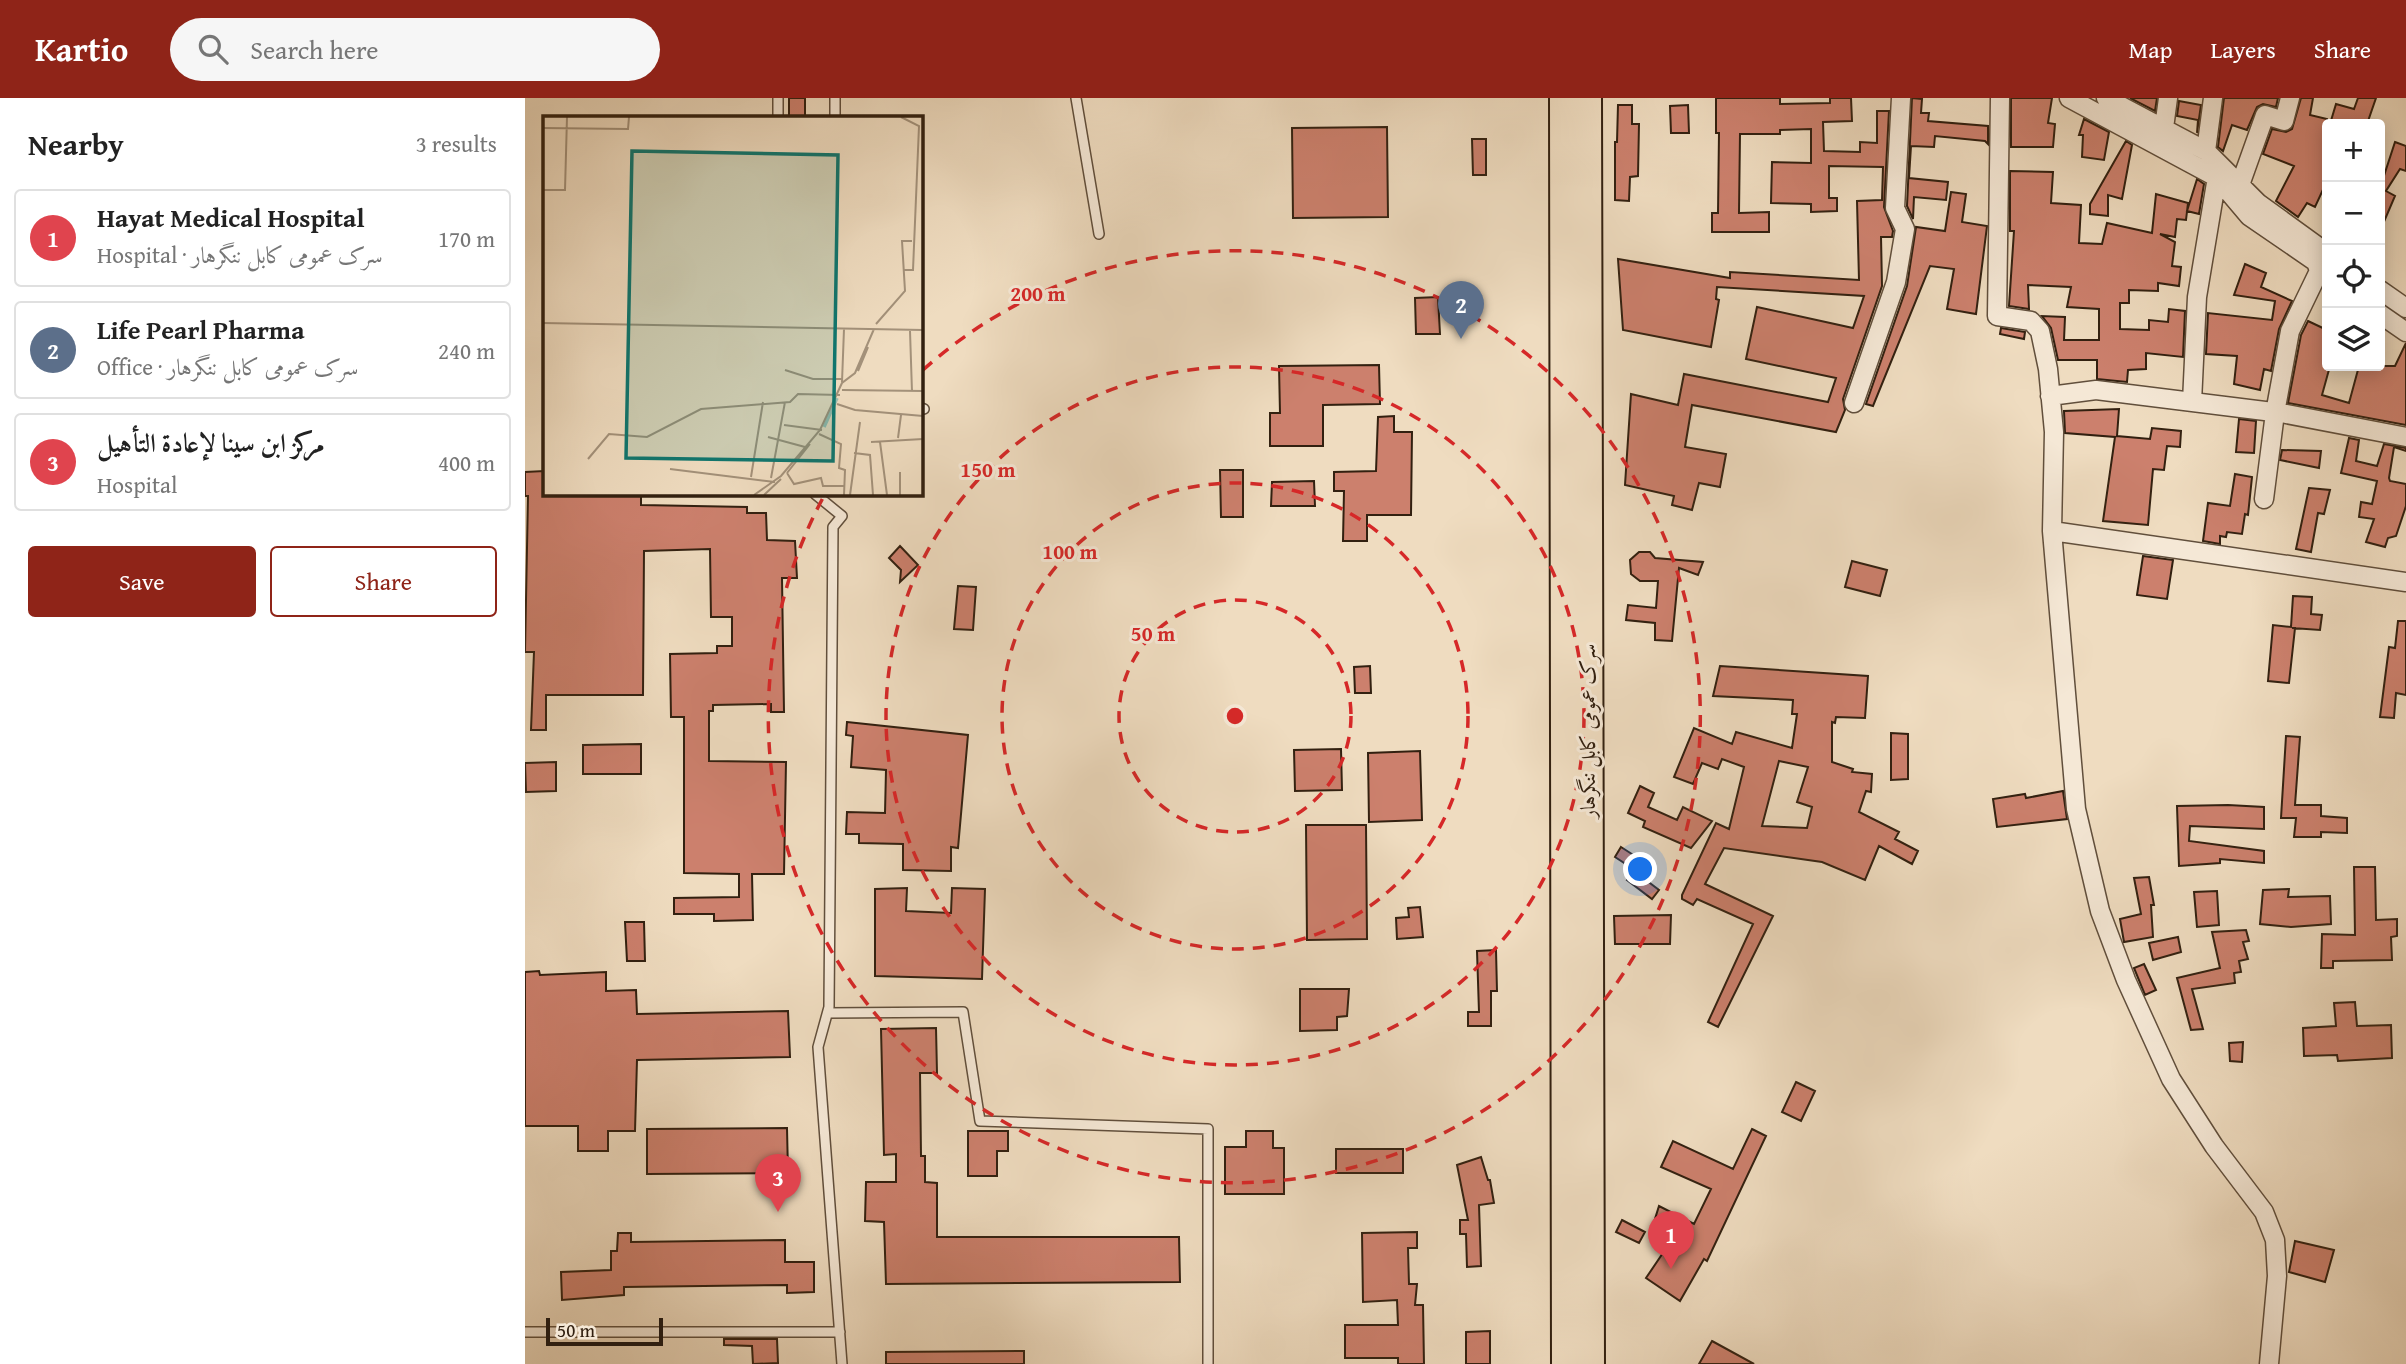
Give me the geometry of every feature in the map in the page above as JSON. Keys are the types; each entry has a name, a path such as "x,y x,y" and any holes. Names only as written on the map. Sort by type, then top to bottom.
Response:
{"highway":[{"name":"سرک عمومی کابل ننگرهار","path":"1564,98 1576,372"},
{"name":"سرک عمومی کابل ننگرهار","path":"1566,1364 1577,1151 1576,372 1587,98"},
{"name":"سرک عمومی کابل ننگرهار","path":"1577,1151 1590,1364"}],"street":[{"path":"1854,403 1896,282 1905,229 1895,208 1901,98"},
{"path":"2000,98 1997,146 1997,316 2031,321 2040,331 2054,432 2052,531 2076,809 2099,911 2126,980 2171,1079 2214,1146 2264,1212 2275,1240 2277,1276 2269,1364"},
{"path":"2069,98 2160,132"},
{"path":"2106,98 2195,151 2240,185 2258,203 2322,249"},
{"path":"2160,132 2168,98"},
{"path":"2195,151 2213,98"},
{"path":"2240,185 2265,116 2284,121 2290,98"},
{"path":"2192,402 2197,297 2218,171"},
{"path":"2218,171 2249,216 2316,262 2322,272"},
{"path":"2264,499 2275,413 2290,331 2322,276"},
{"path":"2385,293 2406,308"},
{"path":"2385,317 2406,332"},
{"path":"2050,396 2096,390 2275,413 2406,437"},
{"path":"2052,531 2406,582"}],"lane":[{"path":"778,98 778,116"},
{"path":"835,98 835,116"},
{"path":"1076,98 1099,233"},
{"path":"816,495 842,516 833,527 828,1013 818,1047 842,1364"},
{"path":"828,1013 964,1012 980,1121 1208,1129 1208,1364"},
{"path":"525,1332 840,1332"}],"building":[{"path":"789,98 805,98 805,116 789,116"},
{"path":"1716,98 1780,98 1780,104 1830,103 1830,98 1851,98 1852,121 1823,122 1824,151 1860,152 1860,142 1877,143 1877,111 1889,111 1884,207 1893,231 1892,237 1881,237 1882,286 1843,399 1845,410 1836,432 1692,405 1685,447 1726,454 1720,487 1699,483 1692,510 1672,505 1674,496 1625,485 1631,394 1678,405 1684,374 1828,402 1836,378 1746,359 1757,307 1853,328 1864,296 1717,287 1716,299 1719,300 1711,347 1623,330 1618,259 1730,278 1730,272 1859,280 1857,201 1882,200 1883,167 1829,166 1829,198 1837,198 1837,211 1811,212 1811,204 1771,203 1772,162 1811,163 1811,129 1780,130 1780,134 1740,134 1739,213 1769,212 1769,232 1712,232 1712,213 1718,213 1719,133 1716,133"},
{"path":"1912,98 1922,99 1921,113 1929,113 1928,121 1988,126 1988,144 1985,141 1935,136 1934,147 1911,146 1909,178 1948,182 1946,200 1914,197 1913,219 1907,206"},
{"path":"2011,98 2052,98 2048,123 2055,124 2053,147 2011,147"},
{"path":"2130,98 2157,98 2155,111"},
{"path":"2224,98 2278,98 2276,107 2263,104 2257,107 2247,130 2232,125 2223,151 2218,147"},
{"path":"2301,98 2313,98 2310,115 2327,119 2322,119 2322,192 2315,207 2307,203 2298,217 2276,201 2294,166 2263,154 2272,129 2286,132 2292,129"},
{"path":"2358,98 2376,98 2369,119 2332,119 2336,104 2354,109"},
{"path":"2179,101 2201,105 2197,133 2198,120 2177,116"},
{"path":"1618,105 1632,105 1632,124 1639,124 1638,176 1630,177 1629,201 1615,200"},
{"path":"1688,105 1689,133 1671,133 1670,106"},
{"path":"2084,119 2109,132 2104,160 2082,157 2083,135 2079,135"},
{"path":"1387,127 1388,217 1293,218 1292,128"},
{"path":"1472,139 1486,139 1486,175 1473,175"},
{"path":"2126,141 2132,145 2122,199 2108,195 2108,216 2090,214 2090,204"},
{"path":"2395,142 2406,146 2406,171 2400,169 2386,191 2395,196 2385,219 2385,182 2385,173"},
{"path":"2010,171 2053,172 2051,203 2081,205 2079,243 2102,244 2107,223 2152,233 2156,194 2188,203 2186,220 2177,219 2175,237 2160,234 2175,242 2172,266 2181,267 2179,286 2158,283 2158,291 2129,290 2129,303 2120,303 2120,329 2149,330 2149,320 2168,322 2169,309 2185,311 2183,357 2146,353 2146,369 2128,370 2127,382 2097,379 2097,360 2058,360 2051,328 2042,316 2065,317 2064,340 2099,340 2099,309 2067,307 2071,287 2028,285 2029,309 2009,306 2014,231 2010,231"},
{"path":"2197,179 2204,184 2199,214 2187,211"},
{"path":"1951,192 1966,194 1962,222 1987,226 1976,314 1947,309 1954,269 1930,266 1873,406 1866,404 1907,286 1916,227 1945,231"},
{"path":"2245,264 2266,273 2261,287 2292,301 2279,329 2271,371 2264,369 2260,390 2234,384 2237,356 2206,354 2208,313 2272,320 2275,301 2234,295"},
{"path":"1438,297 1440,334 1416,334 1415,298"},
{"path":"2308,321 2322,328 2322,371 2329,371 2322,395 2349,403 2358,371 2385,371 2385,366 2395,366 2406,343 2406,425 2288,403 2301,335"},
{"path":"2001,328 2025,332 2024,339 2000,334"},
{"path":"1379,365 1380,404 1323,405 1323,446 1270,446 1270,413 1280,413 1279,366"},
{"path":"2119,409 2117,436 2150,439 2152,428 2181,431 2180,447 2167,446 2164,470 2153,469 2148,525 2103,521 2115,437 2065,433 2064,411"},
{"path":"1394,416 1394,432 1412,432 1411,515 1367,515 1367,541 1343,541 1344,491 1334,491 1334,472 1376,471 1378,417"},
{"path":"2239,419 2256,421 2254,453 2236,452"},
{"path":"2349,438 2359,440 2356,461 2377,466 2384,444 2406,448 2406,451 2394,447 2389,478 2390,481 2406,484 2406,506 2396,536 2388,538 2385,547 2366,542 2374,519 2359,517 2361,502 2372,504 2377,481 2341,473"},
{"path":"2282,450 2321,451 2319,468 2280,460"},
{"path":"1220,470 1243,470 1243,517 1221,517"},
{"path":"543,471 543,495 641,495 641,505 747,507 747,513 766,513 767,540 795,541 797,578 782,578 784,712 771,712 771,704 713,705 713,711 709,711 709,761 786,762 784,874 752,874 753,920 714,921 714,914 674,914 674,898 739,897 739,874 684,873 684,717 671,717 670,654 717,653 717,646 732,646 732,617 711,617 710,549 644,551 643,695 546,695 546,730 531,730 534,652 525,652 528,496 525,496 525,472"},
{"path":"2235,474 2252,477 2248,515 2245,514 2242,534 2227,532 2226,537 2220,536 2220,544 2203,541 2208,503 2230,506"},
{"path":"1314,481 1315,506 1271,506 1272,482"},
{"path":"2309,488 2330,490 2324,514 2318,513 2311,552 2296,549"},
{"path":"900,546 918,565 900,582 901,570 889,558"},
{"path":"1639,552 1650,552 1655,558 1703,562 1698,575 1679,568 1672,641 1655,640 1655,623 1626,620 1628,605 1656,608 1658,581 1640,581 1631,574 1630,560"},
{"path":"2143,556 2173,560 2167,599 2137,595"},
{"path":"1852,561 1887,570 1880,596 1845,587"},
{"path":"958,586 976,587 973,630 954,629"},
{"path":"2293,596 2312,597 2311,614 2322,615 2320,630 2295,628 2289,683 2268,681 2273,625 2291,627"},
{"path":"2398,621 2406,621 2406,695 2396,693 2394,718 2380,717 2389,647 2395,648"},
{"path":"1370,666 1371,693 1355,693 1354,667"},
{"path":"1720,666 1868,676 1865,718 1836,717 1835,723 1832,722 1832,762 1853,769 1852,772 1872,774 1871,792 1866,791 1859,812 1899,832 1895,839 1918,851 1912,864 1879,846 1865,880 1822,862 1724,848 1705,884 1773,916 1718,1027 1708,1022 1753,924 1697,899 1693,905 1682,899 1682,895 1716,823 1729,829 1744,767 1722,759 1718,769 1702,763 1693,784 1674,777 1694,728 1732,744 1736,732 1792,748 1797,714 1792,714 1793,700 1713,696","holes":["1779,761 1808,767 1797,802 1812,807 1807,828 1762,826"]},
{"path":"847,722 968,735 958,848 951,847 951,871 903,870 903,844 859,843 859,834 846,834 847,812 885,813 886,770 851,767 853,736 846,735"},
{"path":"1891,733 1908,734 1908,779 1891,780"},
{"path":"2286,736 2300,737 2295,805 2321,805 2321,816 2347,818 2347,833 2321,832 2321,837 2294,837 2296,818 2281,818"},
{"path":"641,744 641,774 583,774 583,745"},
{"path":"1341,749 1342,790 1295,791 1294,750"},
{"path":"1420,751 1422,820 1369,822 1368,753"},
{"path":"556,762 556,791 526,792 525,763"},
{"path":"1640,786 1654,793 1648,807 1677,820 1683,807 1712,821 1691,848 1643,827 1645,821 1628,813"},
{"path":"2063,791 2067,819 1997,827 1993,799 2025,794 2026,798"},
{"path":"2177,806 2264,807 2264,829 2190,826 2189,841 2264,851 2264,863 2220,859 2220,863 2179,866"},
{"path":"1306,825 1366,825 1367,939 1307,940"},
{"path":"1621,847 1638,858 1632,868 1615,857"},
{"path":"2354,867 2375,867 2376,920 2397,919 2397,936 2391,937 2392,960 2333,961 2333,968 2321,968 2322,934 2355,935"},
{"path":"1634,871 1659,890 1652,899 1627,880"},
{"path":"2149,877 2154,905 2151,905 2153,937 2124,942 2120,919 2141,914 2134,878"},
{"path":"907,888 906,911 951,913 952,888 985,889 982,979 875,976 875,889"},
{"path":"2289,889 2288,897 2330,896 2331,924 2291,927 2260,924 2263,890"},
{"path":"2217,891 2219,925 2197,927 2194,892"},
{"path":"1420,907 1423,937 1397,939 1396,918 1409,917 1408,908"},
{"path":"1671,915 1670,944 1615,944 1614,916"},
{"path":"625,922 644,922 645,961 627,961"},
{"path":"2246,930 2249,941 2243,942 2248,959 2239,961 2241,972 2234,973 2235,983 2192,989 2203,1029 2191,1030 2177,978 2220,968 2212,932"},
{"path":"2178,937 2181,952 2153,960 2149,943"},
{"path":"1496,950 1497,991 1491,991 1491,1026 1468,1026 1468,1012 1479,1012 1477,951"},
{"path":"2144,964 2156,990 2145,995 2134,968"},
{"path":"539,971 540,975 606,972 606,991 636,990 637,1014 788,1011 790,1057 637,1060 635,1131 608,1131 608,1151 578,1151 578,1126 525,1126 525,972"},
{"path":"1300,989 1349,989 1347,1016 1337,1017 1337,1030 1300,1031"},
{"path":"2355,1002 2357,1026 2391,1025 2392,1058 2338,1061 2337,1055 2304,1056 2303,1028 2336,1026 2334,1003"},
{"path":"936,1028 937,1073 920,1073 921,1156 925,1156 925,1182 937,1183 937,1237 1179,1237 1180,1282 886,1284 884,1222 865,1221 866,1182 896,1182 896,1154 884,1155 881,1029"},
{"path":"2243,1042 2242,1062 2230,1061 2229,1043"},
{"path":"1796,1082 1815,1091 1801,1121 1782,1112"},
{"path":"787,1128 788,1173 647,1174 647,1129"},
{"path":"1752,1129 1766,1136 1707,1261 1704,1259 1680,1301 1646,1278 1669,1244 1650,1235 1659,1206 1694,1224 1711,1189 1661,1167 1673,1141 1733,1169"},
{"path":"968,1131 1008,1131 1008,1151 997,1151 997,1176 968,1176"},
{"path":"1246,1131 1273,1131 1273,1148 1284,1148 1284,1194 1225,1194 1225,1147 1246,1147"},
{"path":"1336,1149 1403,1149 1403,1173 1336,1173"},
{"path":"1481,1157 1490,1180 1494,1203 1479,1205 1481,1266 1467,1267 1466,1234 1460,1234 1460,1220 1468,1220 1457,1165"},
{"path":"1622,1220 1645,1232 1639,1243 1616,1232"},
{"path":"1417,1232 1417,1248 1408,1248 1409,1284 1417,1284 1415,1305 1423,1305 1424,1364 1398,1364 1398,1358 1345,1358 1345,1325 1398,1325 1397,1300 1363,1302 1362,1233"},
{"path":"618,1233 631,1233 631,1242 785,1240 785,1262 814,1262 814,1292 787,1293 787,1285 624,1287 624,1295 562,1300 561,1272 611,1270 611,1251 617,1251"},
{"path":"2295,1241 2334,1250 2325,1282 2289,1272"},
{"path":"1490,1331 1490,1364 1466,1364 1466,1332"},
{"path":"724,1339 777,1339 778,1363 753,1364 752,1346 724,1345"},
{"path":"1712,1341 1754,1364 1699,1364"},
{"path":"1024,1351 1024,1364 886,1364 886,1352"}],"place":[{"name":"Life Pearl Pharma","path":"1461,339"},
{"name":"مركز ابن سينا لإعادة التأهيل","path":"778,1212"},
{"name":"Hayat Medical Hospital","path":"1671,1269"}]}
